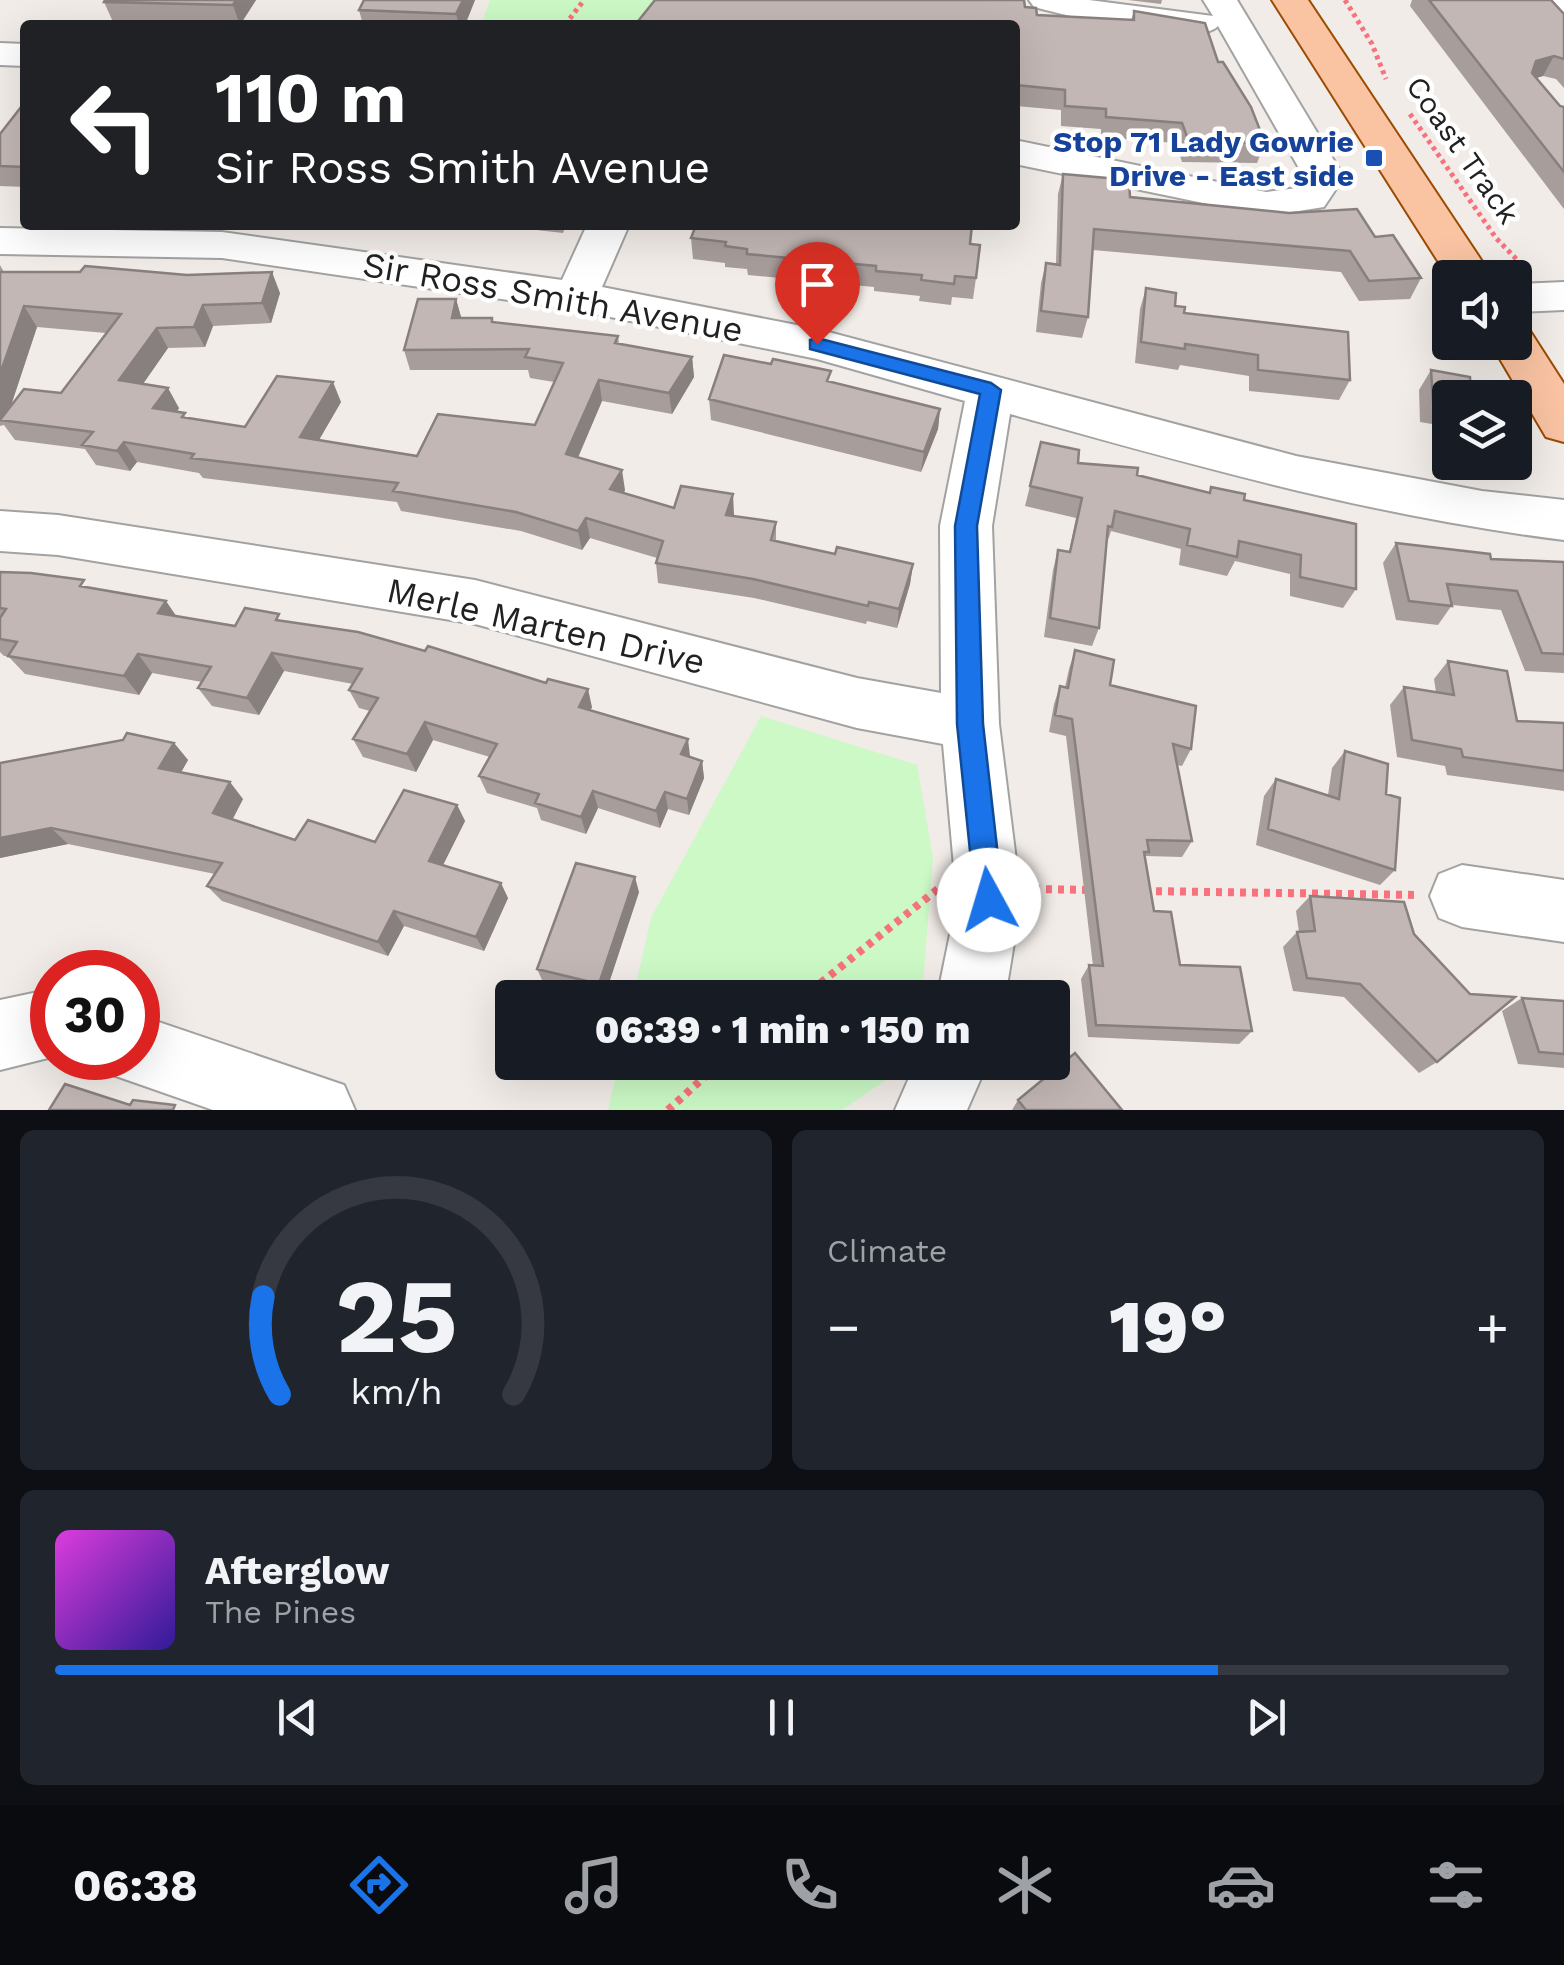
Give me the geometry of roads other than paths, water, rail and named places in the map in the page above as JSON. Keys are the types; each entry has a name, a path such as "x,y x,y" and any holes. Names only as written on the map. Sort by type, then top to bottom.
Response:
{"main road":[{"path":"1290,0 1459,260"},
{"path":"1523,360 1564,424"}],"street":[{"path":"1020,153 1266,204 1310,198 1324,177 1228,13 1110,15 1046,0"},
{"path":"1537,0 1564,9"},
{"path":"576,296 606,230"},
{"name":"Sir Ross Smith Avenue","path":"0,240 222,245 576,296 817,344 1296,475 1482,510 1564,520"},
{"path":"975,980 988,894 970,724 966,526 991,390"},
{"name":"Merle Marten Drive","path":"0,531 58,535 475,602 857,702 970,724"},
{"path":"1462,896 1564,911"},
{"path":"0,1035 30,1028"},
{"path":"160,1057 320,1110"},
{"path":"931,1110 945,1080"}],"place":[{"name":"Stop 71 Lady Gowrie Drive - East side","path":"1374,158"}]}
